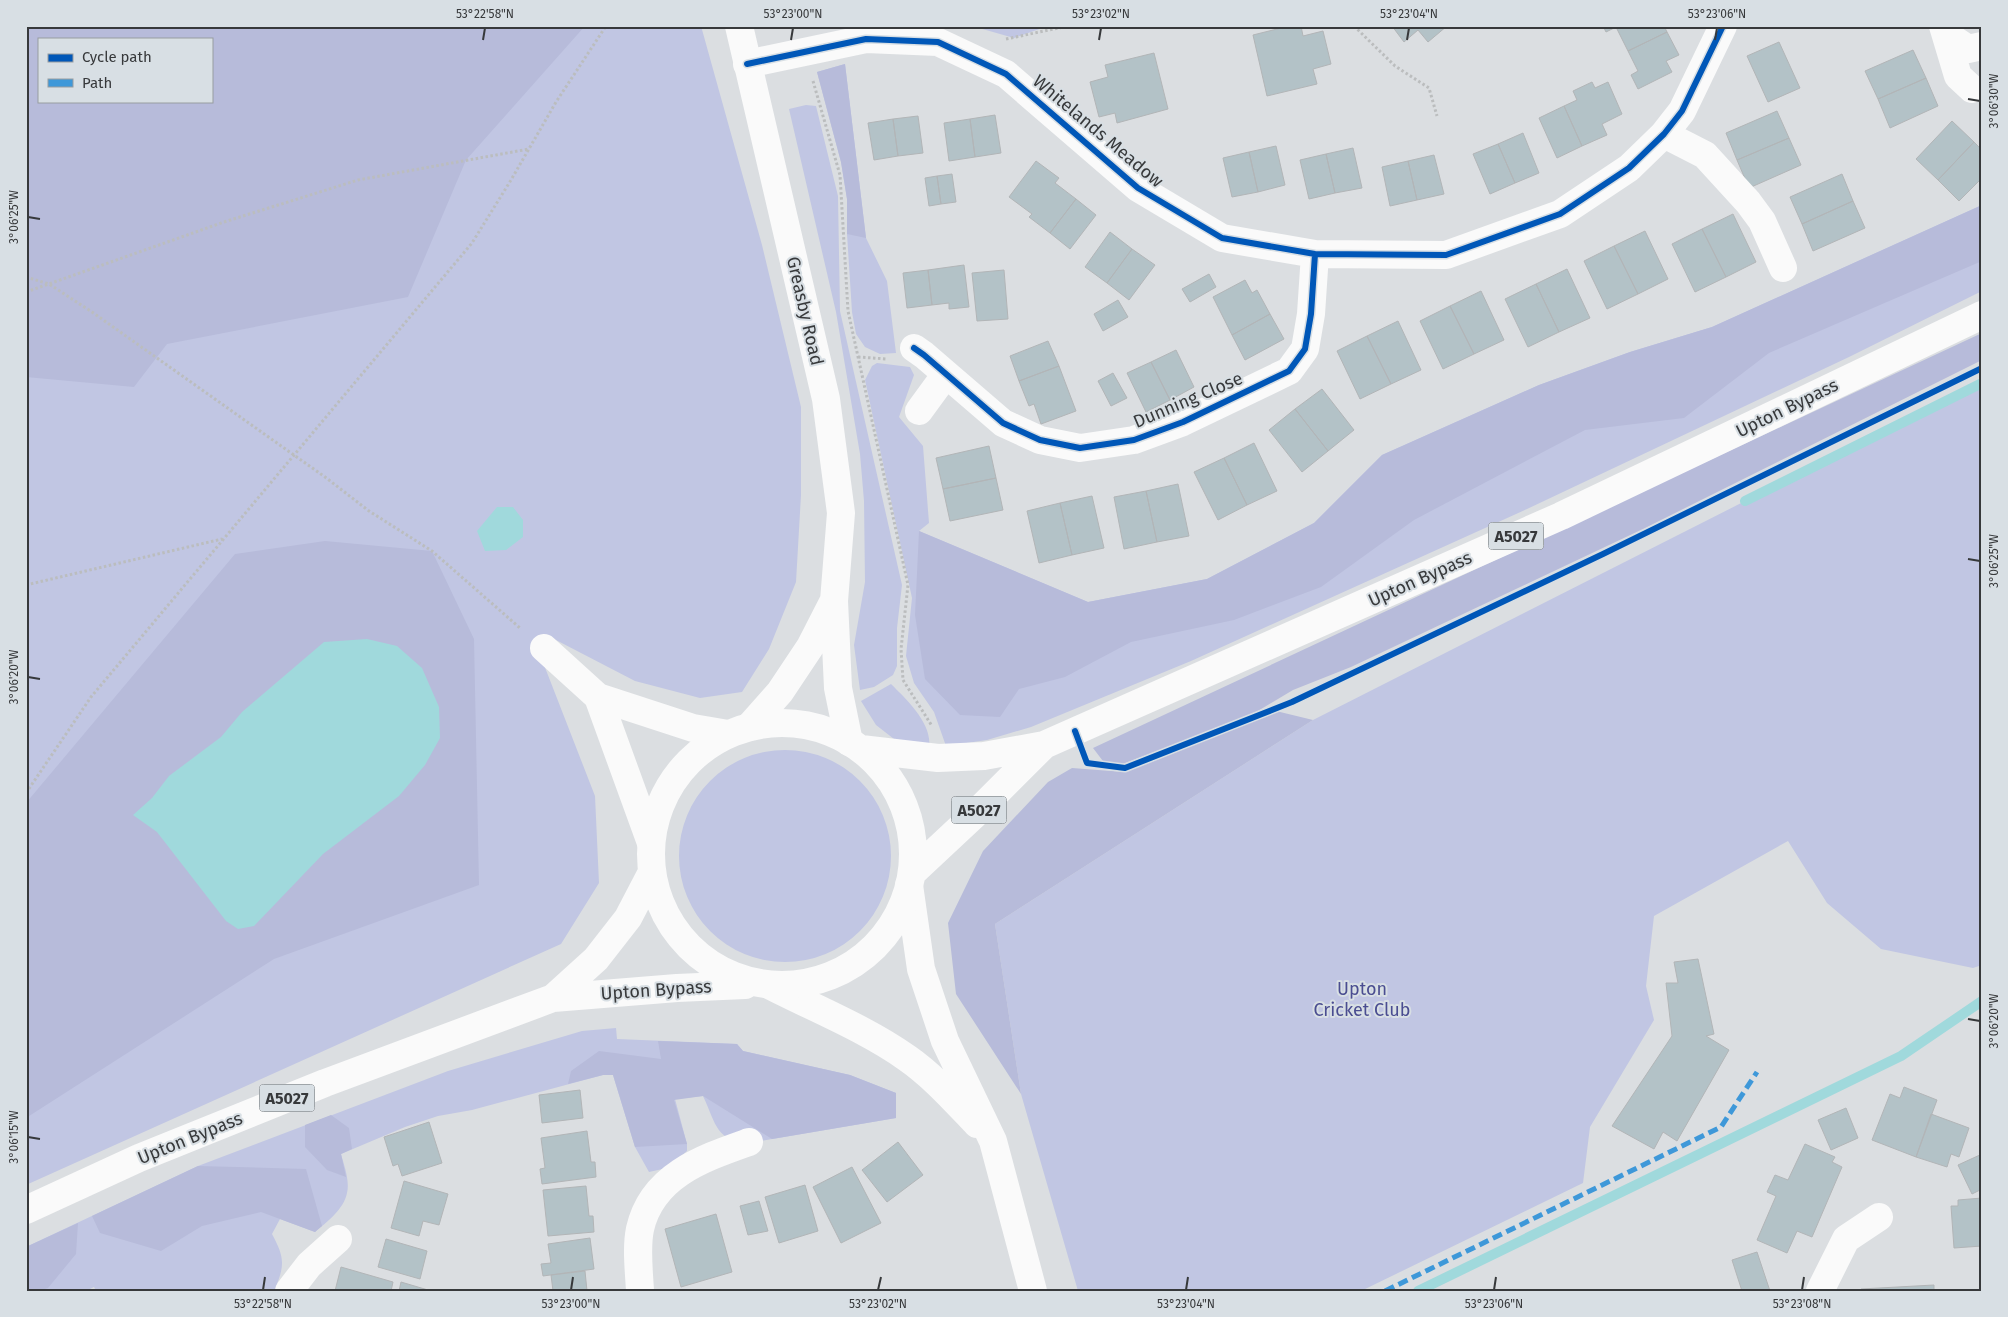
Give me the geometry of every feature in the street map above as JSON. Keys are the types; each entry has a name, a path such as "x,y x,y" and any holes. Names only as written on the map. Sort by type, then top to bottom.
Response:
{"main road":[{"name":"Greasby Road","path":"739,26 826,399 841,513 834,600 838,688 855,745"},
{"name":"Whitelands Meadow","path":"747,64 866,39 938,42 1006,74 1138,188 1222,238 1315,254 1446,255 1560,214 1629,168 1664,134 1682,111 1723,26"},
{"path":"1945,30 1968,49 1982,46"},
{"path":"1945,30 1958,76 1972,89"},
{"path":"1664,134 1705,155 1748,202 1762,221 1783,268"},
{"name":"Dunning Close","path":"914,348 1003,423 1040,440 1080,448 1134,440 1183,422 1289,371 1305,349 1311,314 1315,254"},
{"name":"Upton Bypass","path":"855,745 938,758 984,756 1044,746 1561,516 1982,315"},
{"path":"919,411 946,374"},
{"name":"Greasby Road","path":"738,731 780,692 810,647 834,600"},
{"path":"544,648 598,697 693,728 738,731 775,723 801,724 826,731 855,745 885,774 903,804 912,838 910,879 921,969 945,1040 993,1141 1033,1291"},
{"path":"598,697 651,844"},
{"path":"738,731 698,753 674,779 658,810 651,844 652,872 664,912 687,946 720,971 765,985 862,1030 908,1058 945,1092 993,1141"},
{"name":"Upton Bypass","path":"26,1210 138,1158 227,1122 325,1083 553,998 677,988 808,983 843,971 873,949 896,920 910,879 1044,746"},
{"name":"Upton Bypass","path":"553,998 596,959 628,918 652,872"},
{"path":"640,1291 640,1230 648,1205 675,1175 711,1156 749,1142"},
{"path":"1820,1291 1846,1239 1879,1217"},
{"path":"288,1291 309,1265 338,1239"}],"path":[{"path":"26,793 91,697 472,243 556,102 606,26"},
{"path":"1001,40 1068,26"},
{"path":"1354,26 1395,66 1430,88 1437,116"},
{"path":"804,52 840,175 848,311 908,585 901,649 903,680 937,734 938,758"},
{"path":"26,292 224,222 358,180 529,148"},
{"path":"26,277 49,284 100,318 293,454 369,511 432,552 544,648"},
{"path":"26,585 222,539"}],"green space":[{"path":"26,26 701,26 762,245 801,407 801,495 796,582 769,649 742,692 700,698 635,681 554,639 539,652 595,796 599,883 561,944 26,1185"},
{"path":"972,26 1048,26 1014,38"},
{"path":"845,64 866,238 887,281 896,353 880,354 865,347 856,334 852,312 847,234 847,199 841,162 817,72"},
{"path":"806,105 816,106 838,196 840,311 902,585 897,628 897,666 893,675 874,687 860,690 854,645 865,582 864,501 860,454 836,312 789,109"},
{"path":"1982,205 1982,291 1849,357 1527,509 1191,661 1031,727 987,740 946,746 934,712 914,683 906,656 912,598 865,380 872,366 877,363 910,367 914,375 899,417 923,446 929,523 919,531 1088,602 1207,579 1314,523 1382,455 1539,385 1630,352 1712,327"},
{"name":"Upton Cricket Club","path":"1982,381 1982,965 1973,968 1881,949 1827,903 1788,841 1654,916 1646,986 1654,1020 1590,1127 1583,1183 1361,1291 1078,1291 1021,1094 995,924 1313,720"},
{"path":"891,684 923,721 929,739 929,748 894,739 876,725 861,701"},
{"path":"785,750 806,752 826,758 844,768 860,781 873,797 883,815 889,835 891,856 889,877 883,897 873,915 860,931 844,944 826,954 806,960 785,962 764,960 744,954 726,944 710,931 697,915 687,897 681,877 679,856 681,835 687,815 697,797 710,781 726,768 744,758 764,752"},
{"path":"616,1028 617,1039 737,1044 743,1051 850,1075 896,1093 896,1118 754,1142 741,1142 725,1136 720,1131 703,1096 675,1099 687,1144 687,1151 667,1168 649,1172 635,1147 613,1075 603,1075 472,1110 438,1116 405,1127 341,1154 348,1188 339,1210 315,1232 280,1219 272,1234 282,1262 282,1268 274,1291 96,1291 94,1287 86,1291 26,1291 26,1247 198,1166 448,1071 582,1031"}],"shaded area":[{"path":"26,26 585,26 466,160 408,297 167,344 134,387 26,377"},
{"path":"845,64 866,238 847,234 847,199 841,162 817,72"},
{"path":"1982,205 1982,261 1769,353 1684,418 1585,430 1414,520 1321,587 1234,620 1131,642 1065,677 1019,689 1000,717 960,715 925,679 915,615 919,531 1088,602 1207,579 1314,523 1382,455 1539,385 1630,352 1712,327"},
{"path":"1982,333 1982,360 1645,528 1351,667 1293,690 1246,718 1109,769 1093,748"},
{"path":"497,507 513,507 523,520 523,537 506,550 485,551 477,531"},
{"path":"325,541 432,551 474,639 479,885 274,959 26,1118 26,803 235,554"},
{"path":"367,639 397,646 422,668 439,707 440,738 425,765 399,796 323,854 254,926 238,929 226,921 157,832 133,815 152,798 169,776 221,737 242,712 324,642"},
{"path":"1276,711 1313,720 995,924 1021,1094 956,994 948,923 983,851 1048,782 1072,768 1124,772"},
{"path":"658,1041 737,1044 743,1051 850,1075 896,1093 896,1118 772,1139 703,1096 674,1100 687,1144 635,1147 613,1075 603,1075 568,1084 571,1071 599,1051 661,1059"},
{"path":"331,1115 349,1128 352,1149 341,1154 346,1177 327,1170 305,1147 305,1125"},
{"path":"198,1166 306,1169 322,1226 315,1232 261,1212 202,1226 161,1251 100,1233 92,1216"},
{"path":"78,1223 76,1254 48,1288 39,1291 26,1291 26,1247"}],"building":[{"path":"1289,26 1301,26 1303,36 1323,31 1331,64 1313,69 1317,84 1267,96 1253,35"},
{"path":"1392,26 1447,26 1428,42 1418,30 1404,42"},
{"path":"1603,26 1664,26 1667,32 1628,51 1616,27 1606,32"},
{"path":"1667,32 1679,55 1666,61 1672,72 1638,89 1631,75 1638,71 1628,51"},
{"path":"1779,42 1800,88 1768,102 1747,56"},
{"path":"1913,50 1926,78 1878,99 1865,71"},
{"path":"1154,53 1168,109 1117,123 1115,113 1099,117 1090,82 1108,77 1105,65"},
{"path":"1926,78 1938,106 1890,128 1878,99"},
{"path":"1592,82 1595,88 1608,82 1622,114 1602,124 1607,135 1582,146 1564,106 1577,100 1573,91"},
{"path":"1564,106 1582,146 1557,158 1539,118"},
{"path":"1777,111 1789,138 1737,160 1726,133"},
{"path":"995,115 1001,153 975,157 970,119"},
{"path":"918,116 923,153 898,156 893,119"},
{"path":"893,119 898,156 874,160 868,123"},
{"path":"970,119 975,157 949,161 944,123"},
{"path":"1952,121 1974,142 1938,180 1916,159"},
{"path":"1523,133 1539,173 1515,183 1498,144"},
{"path":"1789,138 1801,165 1749,188 1737,160"},
{"path":"1974,142 1982,150 1982,178 1959,201 1938,180"},
{"path":"1498,144 1515,183 1490,194 1473,154"},
{"path":"1276,146 1285,185 1258,192 1249,152"},
{"path":"1353,148 1362,188 1335,193 1326,154"},
{"path":"1249,152 1258,192 1232,197 1223,158"},
{"path":"1326,154 1335,193 1309,199 1300,160"},
{"path":"1434,155 1444,194 1417,200 1408,161"},
{"path":"1036,161 1059,178 1055,183 1076,199 1050,233 1029,217 1032,214 1009,197"},
{"path":"1408,161 1417,200 1390,206 1382,167"},
{"path":"952,174 956,202 941,204 937,176"},
{"path":"1842,174 1853,201 1802,224 1790,197"},
{"path":"937,176 941,204 929,206 925,178"},
{"path":"1076,199 1096,215 1070,249 1050,233"},
{"path":"1853,201 1865,228 1813,251 1802,224"},
{"path":"1733,214 1756,262 1726,277 1702,229"},
{"path":"1702,229 1726,277 1695,292 1672,244"},
{"path":"1645,231 1668,279 1638,294 1614,246"},
{"path":"1110,232 1132,249 1107,283 1085,267"},
{"path":"1614,246 1638,294 1607,309 1584,261"},
{"path":"1132,249 1155,265 1129,300 1107,283"},
{"path":"964,265 969,307 949,309 949,303 932,305 928,270"},
{"path":"1567,269 1590,318 1559,332 1536,284"},
{"path":"928,270 932,305 907,308 903,273"},
{"path":"1004,270 1008,319 977,321 972,273"},
{"path":"1209,274 1216,287 1190,302 1182,289"},
{"path":"1245,280 1252,293 1257,290 1270,314 1232,335 1213,297"},
{"path":"1536,284 1559,332 1528,347 1505,299"},
{"path":"1481,291 1504,340 1474,354 1450,306"},
{"path":"1118,300 1128,317 1103,331 1094,314"},
{"path":"1450,306 1474,354 1443,369 1420,321"},
{"path":"1270,314 1284,339 1245,360 1232,335"},
{"path":"1398,321 1421,370 1391,384 1367,336"},
{"path":"1367,336 1391,384 1360,399 1337,351"},
{"path":"1048,341 1059,366 1019,381 1010,356"},
{"path":"1176,350 1194,387 1170,400 1151,362"},
{"path":"1151,362 1170,400 1146,412 1127,373"},
{"path":"1059,366 1076,411 1041,424 1034,404 1029,406 1019,381"},
{"path":"1113,373 1127,398 1111,406 1098,381"},
{"path":"1322,389 1354,430 1328,451 1295,409"},
{"path":"1295,409 1328,451 1302,472 1269,430"},
{"path":"1254,443 1277,491 1247,505 1224,458"},
{"path":"989,446 996,478 943,489 936,458"},
{"path":"1224,458 1247,505 1218,520 1194,472"},
{"path":"996,478 1003,510 950,521 943,489"},
{"path":"1178,484 1189,536 1157,542 1146,491"},
{"path":"1146,491 1157,542 1124,549 1114,497"},
{"path":"1092,496 1104,548 1072,555 1060,503"},
{"path":"1060,503 1072,555 1039,563 1027,511"},
{"path":"1698,959 1714,1034 1706,1036 1729,1050 1677,1141 1663,1132 1654,1149 1612,1126 1672,1036 1666,983 1678,983 1674,962"},
{"path":"1904,1087 1937,1100 1916,1157 1872,1140 1890,1094 1900,1098"},
{"path":"580,1090 583,1118 542,1123 539,1095"},
{"path":"1846,1108 1858,1138 1831,1150 1818,1120"},
{"path":"1931,1114 1969,1128 1959,1157 1951,1154 1947,1167 1916,1157"},
{"path":"429,1122 442,1163 402,1176 398,1164 393,1166 384,1137"},
{"path":"587,1131 591,1162 595,1162 596,1177 542,1184 540,1169 545,1168 541,1138"},
{"path":"898,1142 923,1175 887,1202 862,1170"},
{"path":"1805,1144 1835,1157 1832,1162 1842,1167 1812,1237 1797,1231 1787,1253 1757,1240 1776,1196 1767,1192 1775,1175 1788,1180"},
{"path":"1982,1154 1982,1189 1972,1194 1958,1165"},
{"path":"852,1167 881,1223 841,1243 813,1187"},
{"path":"404,1181 448,1194 439,1225 423,1221 419,1236 391,1228"},
{"path":"805,1185 818,1231 779,1243 765,1197"},
{"path":"586,1186 589,1216 593,1216 594,1232 548,1236 543,1190"},
{"path":"1982,1198 1982,1246 1954,1248 1951,1206 1958,1206 1958,1200"},
{"path":"759,1201 768,1231 748,1235 740,1206"},
{"path":"716,1214 732,1272 681,1287 665,1229"},
{"path":"590,1238 594,1269 543,1276 541,1264 551,1263 548,1244"},
{"path":"386,1239 427,1251 420,1279 378,1267"},
{"path":"1757,1252 1770,1291 1742,1291 1732,1260"},
{"path":"341,1267 393,1282 391,1291 335,1291"},
{"path":"585,1271 587,1291 553,1291 551,1275"},
{"path":"401,1282 428,1290 428,1291 399,1291"},
{"path":"1934,1285 1934,1291 1861,1291 1861,1289"}],"waterway":[{"path":"1745,501 1982,383"},
{"path":"1418,1291 1901,1056 1982,1001"}],"marked path":[{"path":"1385,1291 1721,1127 1757,1072"}],"cycle path":[{"path":"747,64 866,39 938,42 1006,74 1138,188 1222,238 1315,254 1446,255 1560,214 1629,168 1664,134 1682,111 1723,26"},
{"path":"914,348 1003,423 1040,440 1080,448 1134,440 1183,422 1289,371 1305,349 1311,314 1315,254"},
{"path":"1075,731 1087,763 1125,768 1292,702 1603,554 1982,368"}]}
